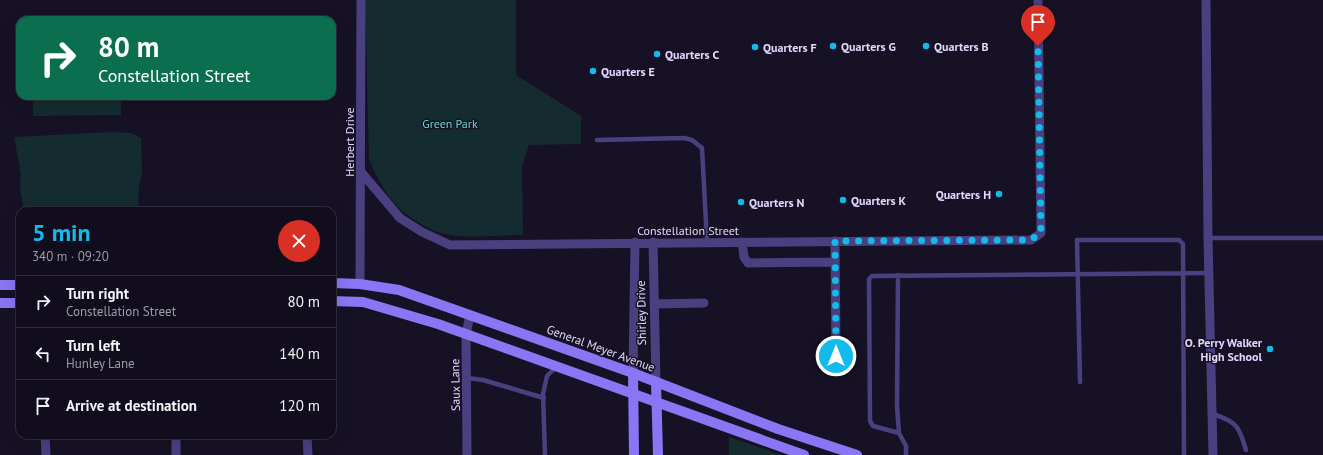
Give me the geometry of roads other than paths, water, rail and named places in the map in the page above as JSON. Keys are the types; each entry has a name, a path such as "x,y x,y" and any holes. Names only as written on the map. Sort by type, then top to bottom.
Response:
{"main road":[{"name":"General Meyer Avenue","path":"336,283 360,284 399,290 633,373 778,428 857,455"},
{"path":"0,285 16,285"},
{"path":"336,301 370,304 466,334 804,455"},
{"path":"0,303 16,303"},
{"name":"Shirley Drive","path":"633,373 634,455"},
{"name":"Shirley Drive","path":"656,382 658,455"}],"street":[{"name":"Herbert Drive","path":"360,284 361,0"},
{"name":"Constellation Street","path":"361,172 400,218 422,232 450,245 636,242 1031,240 1041,232 1038,0"},
{"path":"1206,0 1208,238 1213,455"},
{"path":"835,241 836,356"},
{"name":"Shirley Drive","path":"633,373 636,242"},
{"name":"Shirley Drive","path":"653,242 656,382"},
{"path":"742,242 744,257 748,263 835,262"},
{"path":"654,304 704,302"},
{"name":"Saux Lane","path":"467,455 466,334 470,315"},
{"path":"45,439 46,455"},
{"path":"176,439 176,455"},
{"path":"308,439 308,455"}],"lane":[{"path":"597,140 684,138 692,140 702,148 707,242"},
{"path":"1208,238 1323,238"},
{"path":"1080,382 1077,240 1179,240 1183,244 1184,455"},
{"path":"899,433 873,426 870,421 869,279 872,276 1209,273"},
{"path":"898,275 897,406 899,433 906,446 906,455"},
{"path":"545,455 545,383 548,376 557,366"},
{"path":"467,378 483,380 544,398"},
{"path":"1213,414 1231,423 1241,431 1246,450"}],"place":[{"name":"Quarters G","path":"833,46"},
{"name":"Quarters B","path":"926,46"},
{"name":"Quarters F","path":"755,47"},
{"name":"Quarters C","path":"657,54"},
{"name":"Quarters E","path":"593,71"},
{"name":"Quarters H","path":"999,194"},
{"name":"Quarters K","path":"843,200"},
{"name":"Quarters N","path":"741,202"},
{"name":"O. Perry Walker High School","path":"1270,349"}],"park label":[{"name":"Green Park","path":"450,123"}]}
